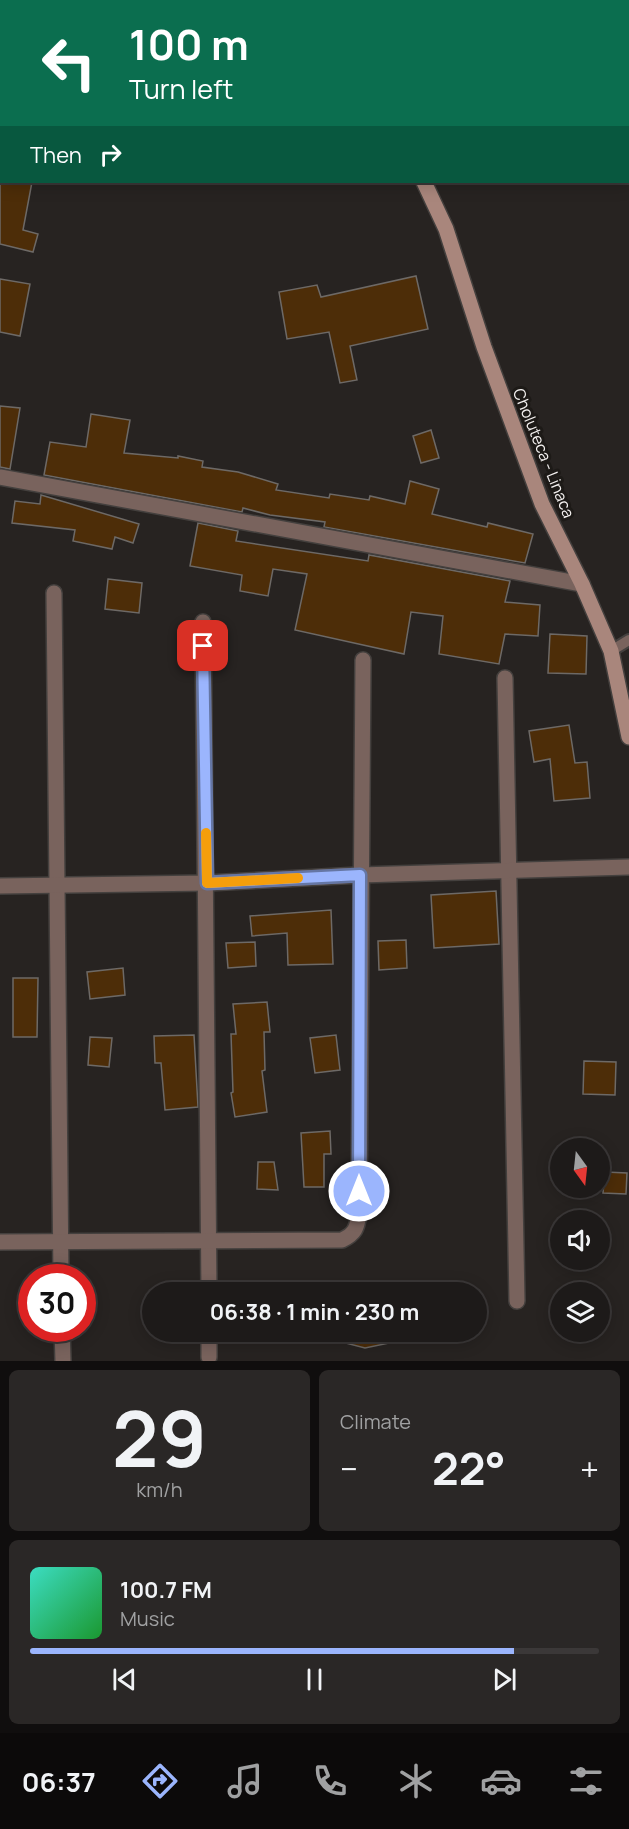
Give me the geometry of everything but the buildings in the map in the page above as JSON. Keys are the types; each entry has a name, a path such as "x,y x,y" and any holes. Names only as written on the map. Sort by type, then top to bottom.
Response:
{"street":[{"name":"Choluteca - Linaca","path":"424,183 446,230 484,347 542,504 582,584 611,651 629,737"},
{"path":"0,477 582,584"},
{"path":"54,593 61,1264"},
{"path":"203,622 209,1282"},
{"path":"0,1242 342,1240 352,1235 357,1228 359,1214 363,660"},
{"path":"505,678 517,1301"},
{"path":"0,886 207,883 360,875 629,867"},
{"path":"62,1342 63,1361"},
{"path":"209,1342 209,1357"}],"lane":[{"path":"611,651 629,640"}],"slow traffic":[{"path":"206,833 207,883 298,878"}],"route":[{"path":"203,646 207,883 360,875 359,1191"}]}
